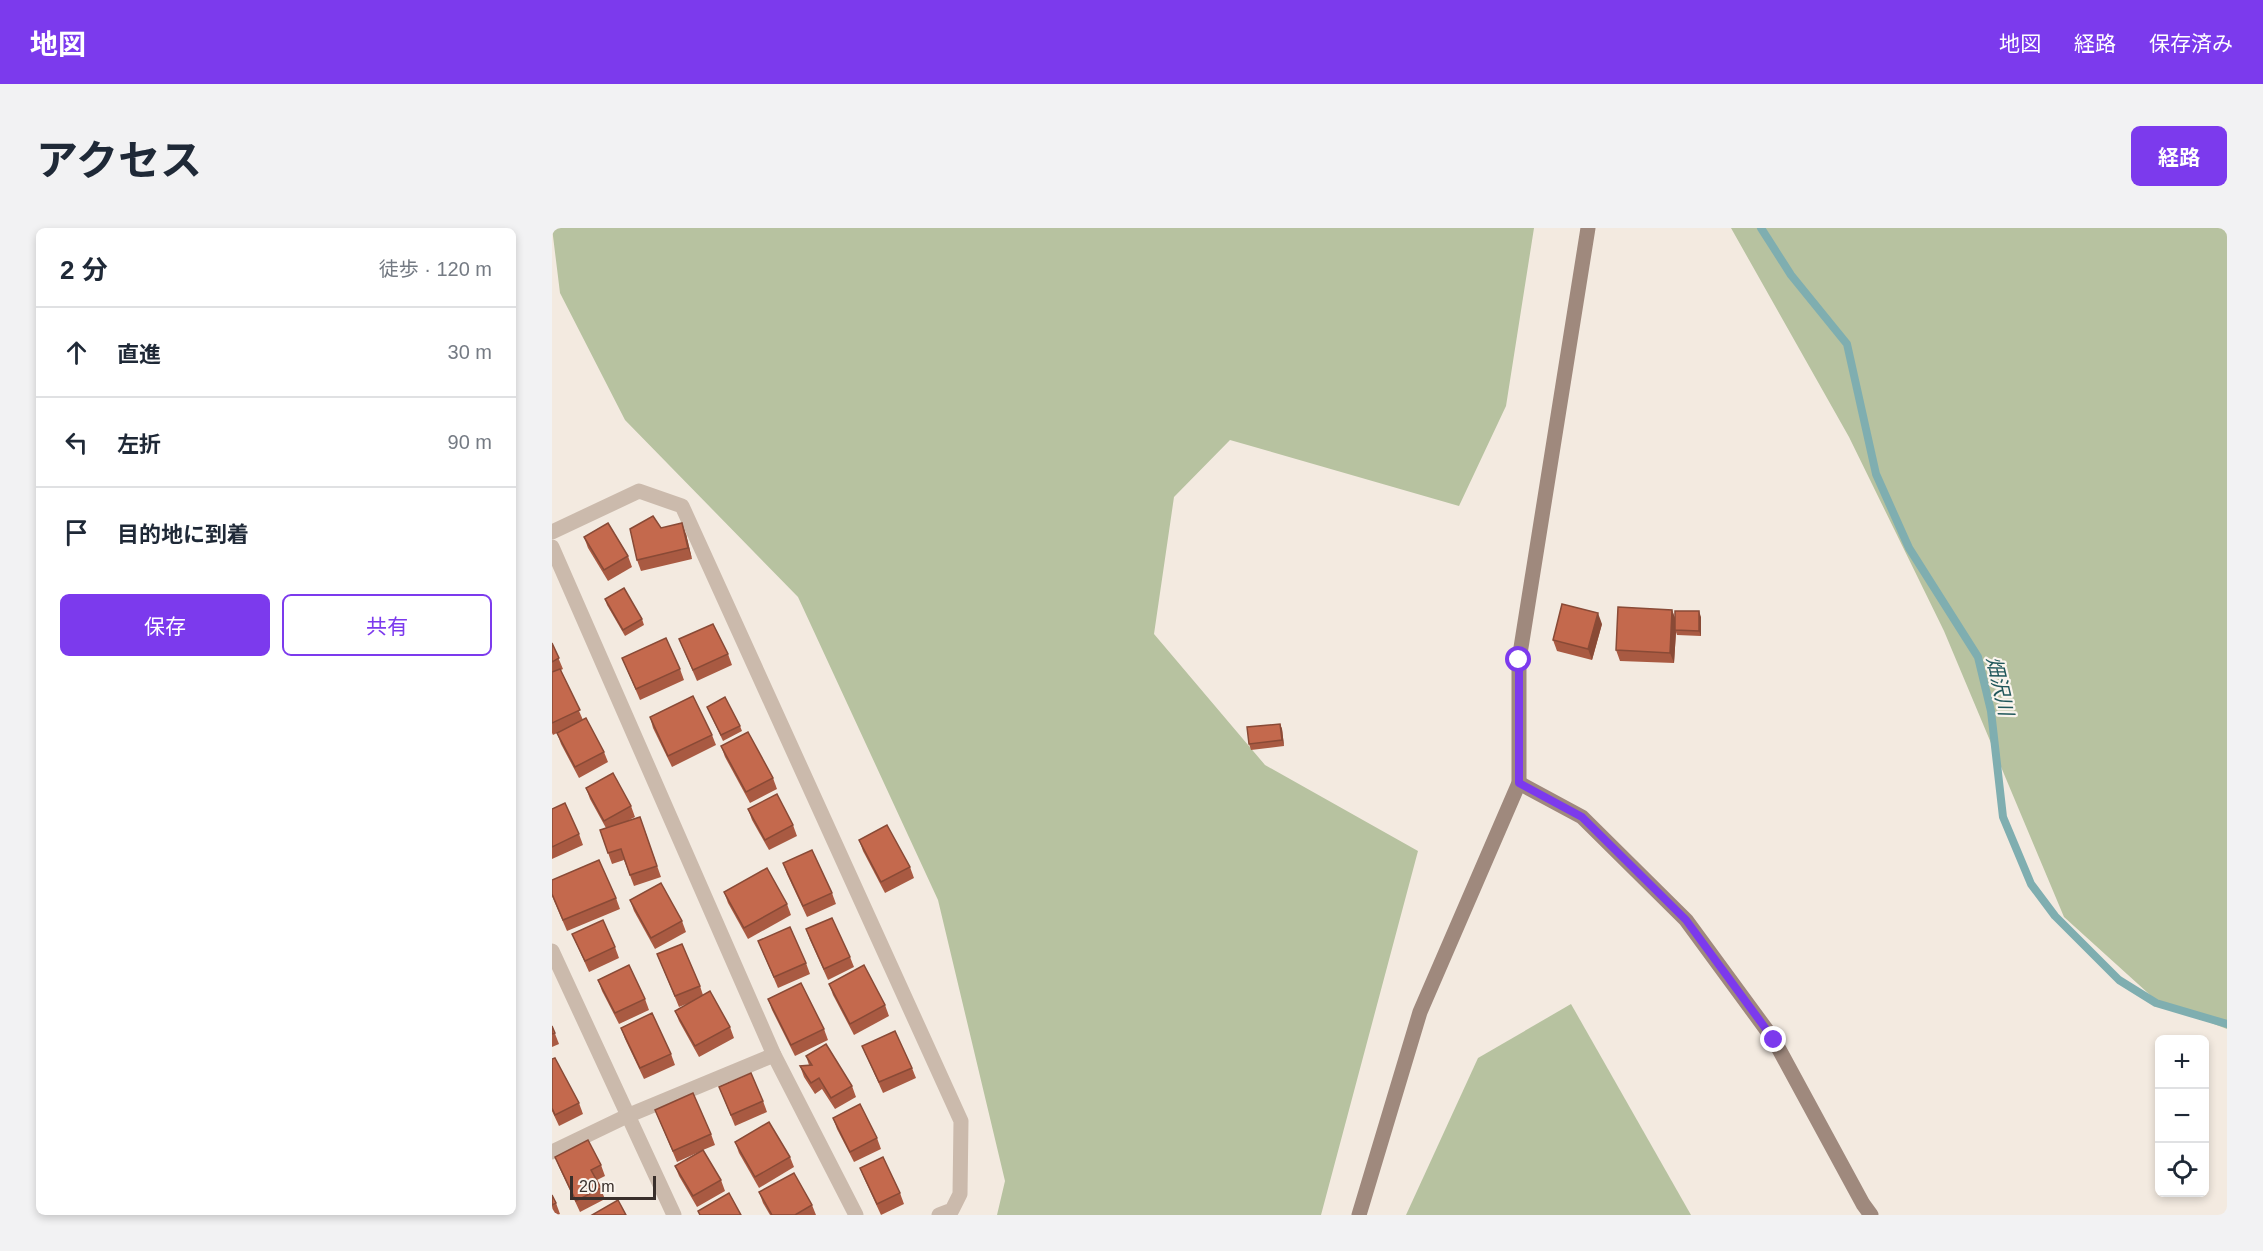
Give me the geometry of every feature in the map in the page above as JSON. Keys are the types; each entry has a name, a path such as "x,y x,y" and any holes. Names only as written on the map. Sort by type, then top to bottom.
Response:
{"street":[{"path":"1359,1215 1420,1012 1519,783 1519,660 1588,228"},
{"path":"552,532 639,491 682,506 961,1121 960,1194 952,1210 939,1215"},
{"path":"552,547 774,1055 856,1215"},
{"path":"1519,783 1582,817 1686,920 1774,1040 1857,1194 1871,1215"},
{"path":"552,951 674,1215"},
{"path":"552,1152 627,1116 774,1055"}],"green space":[{"path":"552,228 1534,228 1506,406 1459,506 1230,440 1174,497 1154,634 1265,765 1418,851 1321,1215 997,1215 1005,1181 938,900 798,597 625,420 560,293"},
{"path":"1731,228 2227,228 2227,1029 2159,1003 2064,917 1944,631 1849,437"},
{"path":"1571,1004 1691,1215 1406,1215 1478,1058"}],"building":[{"path":"653,516 661,528 682,523 688,548 637,560 630,529"},
{"path":"608,523 628,556 604,570 584,537"},
{"path":"624,588 642,619 623,630 605,599"},
{"path":"1562,604 1598,613 1588,649 1553,640"},
{"path":"1618,607 1672,610 1670,653 1616,650"},
{"path":"1675,611 1699,611 1699,631 1675,630"},
{"path":"713,624 728,654 693,670 679,639"},
{"path":"666,638 680,669 636,689 622,658"},
{"path":"552,643 559,658 552,662"},
{"path":"560,669 580,710 552,723 552,672"},
{"path":"693,696 712,735 668,756 650,717"},
{"path":"725,697 740,726 721,735 707,707"},
{"path":"586,718 604,752 575,767 557,733"},
{"path":"1280,724 1282,740 1249,744 1247,727"},
{"path":"748,732 773,778 746,792 721,746"},
{"path":"613,773 631,806 604,821 586,788"},
{"path":"777,794 793,825 765,840 748,809"},
{"path":"565,803 579,834 552,847 552,809"},
{"path":"640,817 657,866 630,875 621,849 608,853 600,830"},
{"path":"887,825 910,867 881,882 859,840"},
{"path":"812,850 832,893 803,906 783,863"},
{"path":"599,860 616,898 563,920 552,894 552,880"},
{"path":"767,868 787,904 744,928 724,892"},
{"path":"661,883 682,921 651,938 630,900"},
{"path":"832,918 850,957 824,969 806,929"},
{"path":"603,920 615,947 585,961 572,934"},
{"path":"790,927 806,963 774,977 758,941"},
{"path":"682,944 700,986 675,996 657,954"},
{"path":"629,965 645,999 615,1013 598,980"},
{"path":"864,965 885,1005 850,1024 829,984"},
{"path":"801,983 824,1029 791,1045 768,999"},
{"path":"710,991 730,1027 695,1046 675,1011"},
{"path":"652,1013 671,1054 640,1068 621,1028"},
{"path":"895,1031 912,1068 879,1082 862,1046"},
{"path":"826,1044 852,1086 831,1098 819,1078 811,1083 800,1066 812,1065 806,1056"},
{"path":"555,1058 579,1103 555,1115 552,1108 552,1059"},
{"path":"751,1073 763,1101 731,1115 719,1087"},
{"path":"693,1093 711,1134 673,1151 655,1110"},
{"path":"860,1104 877,1138 850,1152 833,1118"},
{"path":"769,1122 790,1157 755,1177 735,1142"},
{"path":"588,1140 601,1165 591,1170 601,1188 576,1201 555,1157"},
{"path":"703,1150 721,1180 693,1196 675,1166"},
{"path":"883,1157 900,1193 877,1204 860,1168"},
{"path":"794,1173 812,1205 795,1215 772,1215 759,1192"},
{"path":"729,1193 741,1215 700,1215 698,1211"},
{"path":"618,1200 626,1215 592,1215"}],"waterway":[{"name":"畑沢川","path":"1761,228 1791,275 1847,344 1876,474 1909,548 1978,657 1991,711 2003,817 2031,884 2055,916 2119,980 2156,1003 2227,1024"}],"route":[{"path":"1519,660 1519,783 1582,817 1641,878 1686,920 1774,1040"}]}
